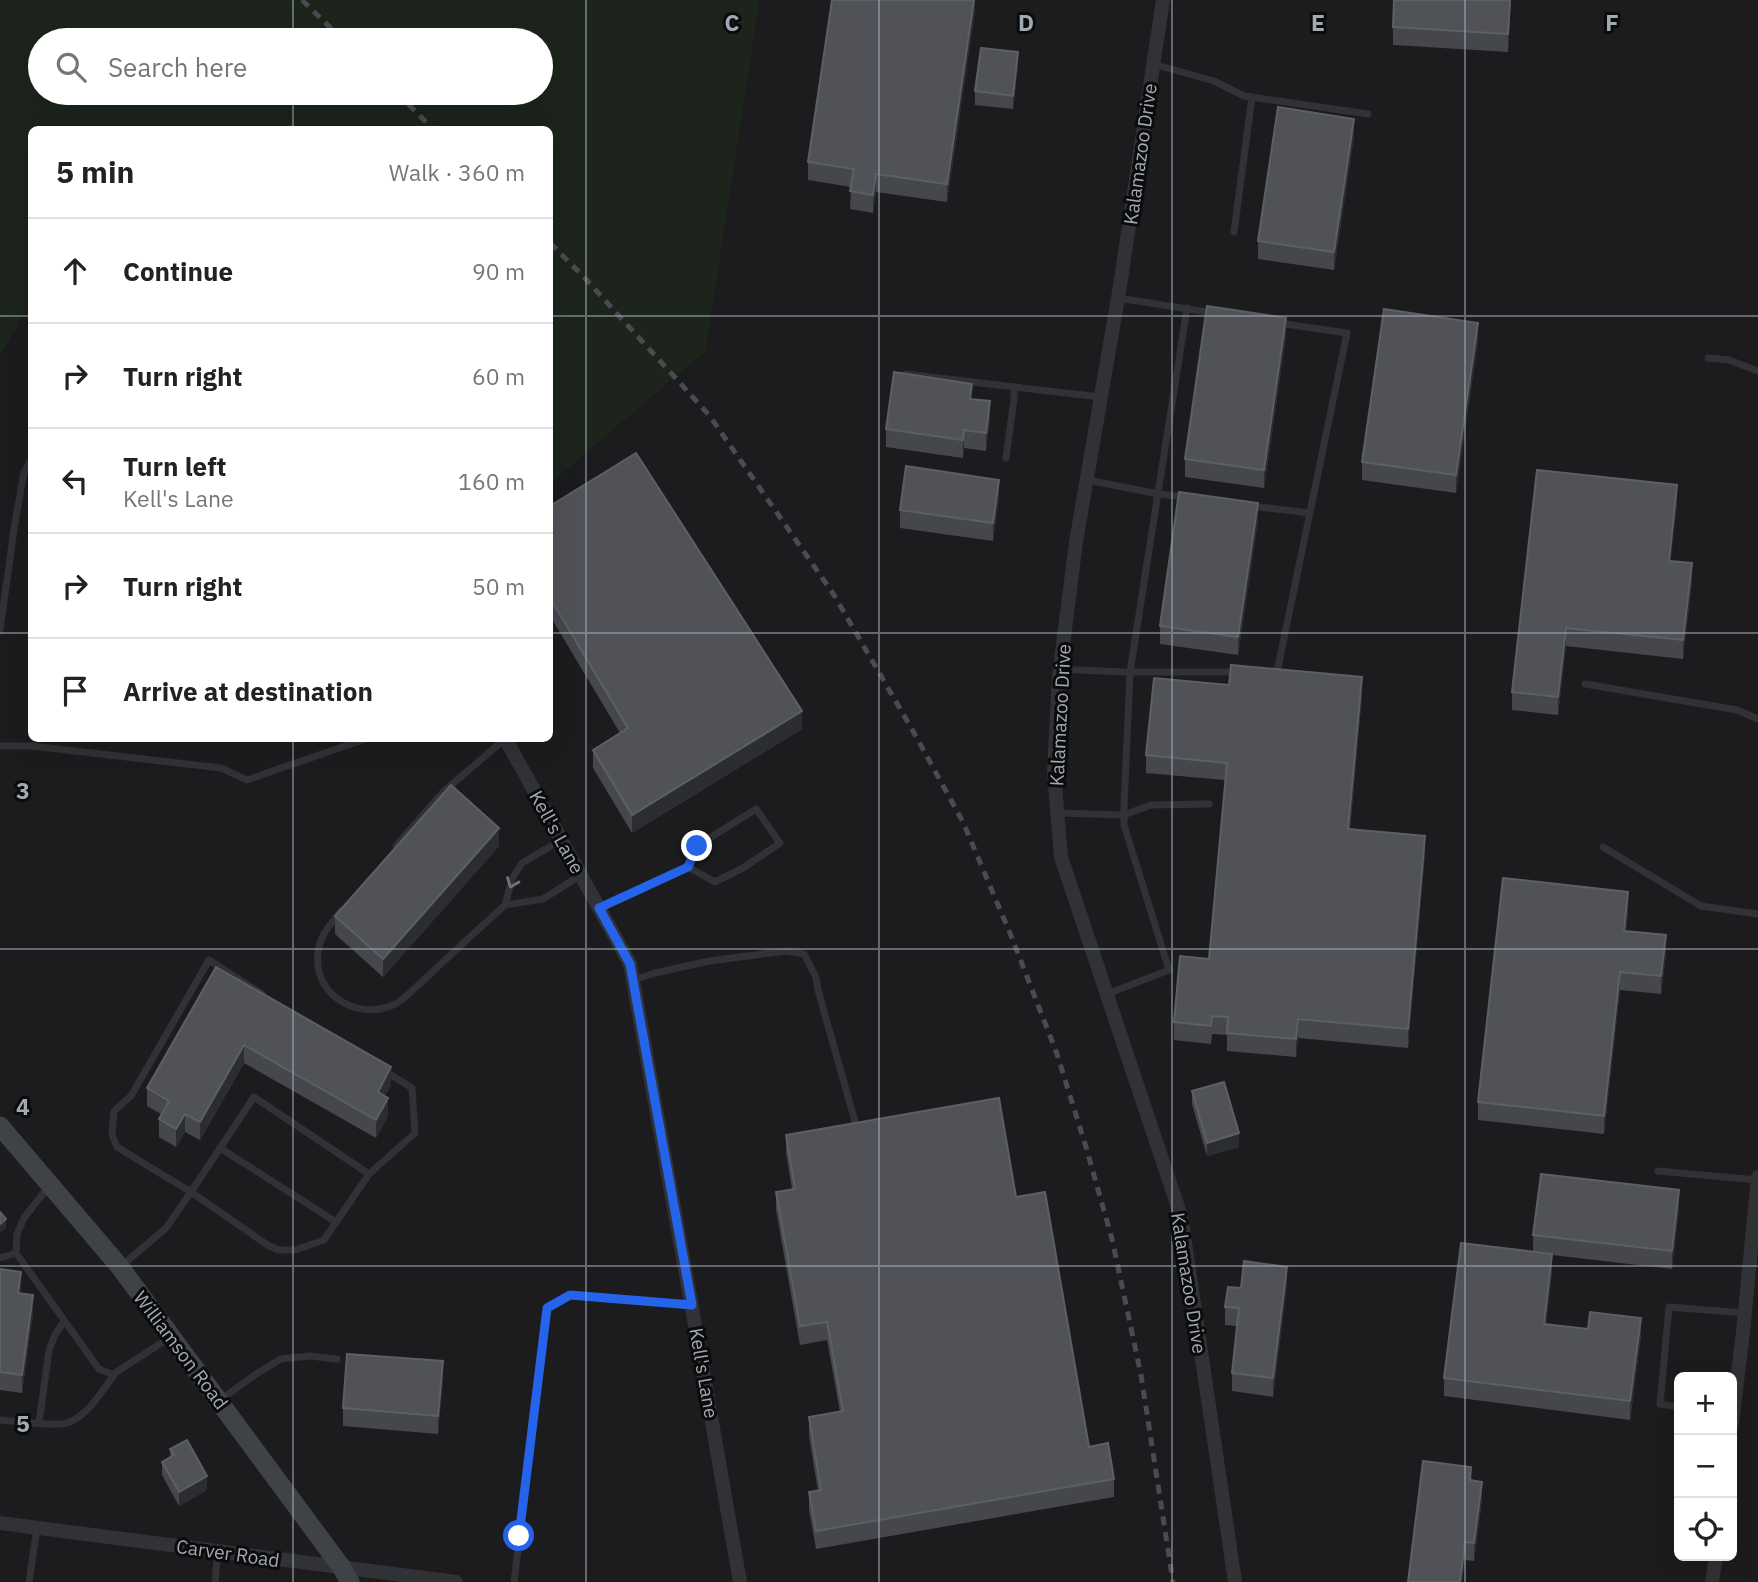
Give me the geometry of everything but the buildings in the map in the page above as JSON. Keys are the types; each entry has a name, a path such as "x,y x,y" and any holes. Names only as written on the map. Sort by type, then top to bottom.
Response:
{"main road":[{"name":"Williamson Road","path":"0,1126 120,1267 346,1575"}],"street":[{"name":"Kalamazoo Drive","path":"1163,0 1118,298 1076,542 1060,669 1054,773 1061,857 1181,1216 1235,1582"},
{"name":"Kell's Lane","path":"507,742 630,964 740,1582"},
{"path":"1737,1378 1758,1178"},
{"name":"Carver Road","path":"0,1522 218,1551 346,1575 456,1582"},
{"path":"1713,1582 1715,1561"}],"lane":[{"path":"1153,64 1214,81 1244,96 1368,114"},
{"path":"1234,232 1252,97"},
{"path":"1118,298 1227,315"},
{"path":"1107,995 1169,970 1124,825 1124,815 1130,672 1187,309"},
{"path":"1264,672 1277,672 1347,333 1267,321"},
{"path":"1708,358 1729,360 1758,371"},
{"path":"905,374 1101,397"},
{"path":"1006,458 1014,387"},
{"path":"0,630 13,529 24,471 28,464"},
{"path":"1087,480 1200,499"},
{"path":"1241,504 1310,513"},
{"path":"1060,669 1250,672"},
{"path":"1585,684 1737,710 1758,719"},
{"path":"0,746 32,746 221,768 247,780 356,742"},
{"path":"389,856 443,792 501,742"},
{"path":"1057,813 1124,815 1151,805 1209,804"},
{"path":"599,908 688,867 697,846 756,809 780,843 743,869 715,882 688,867"},
{"path":"343,909 325,930 318,950 317,972 326,989 347,1006 370,1010 395,1005 505,905 512,879 522,863 561,839"},
{"path":"1603,846 1701,906 1758,914"},
{"path":"505,905 543,900 581,875"},
{"path":"633,980 709,961 786,951 804,954 816,977 856,1125"},
{"path":"265,996 209,960 131,1096 114,1111 112,1135 117,1147 191,1192 267,1244 278,1250 295,1250 324,1240 369,1174 415,1133 412,1088 378,1067"},
{"path":"120,1267 166,1227 254,1097 369,1174"},
{"path":"220,1148 336,1222"},
{"path":"1658,1171 1758,1178"},
{"path":"50,1186 24,1218 17,1234 16,1253 99,1369 114,1375"},
{"path":"0,1258 16,1253"},
{"path":"514,1582 547,1308 570,1295 692,1305"},
{"path":"1674,1406 1660,1404 1669,1307 1745,1313"},
{"path":"39,1423 49,1350 64,1321"},
{"path":"0,1420 65,1425 92,1405 118,1371 171,1337"},
{"path":"219,1401 281,1359 310,1356 337,1359"},
{"path":"29,1582 37,1527"},
{"path":"215,1582 218,1551"}],"shaded area":[{"path":"0,0 760,0 706,351 553,481 553,126 28,126 28,309 0,356"},
{"path":"760,0 1758,0 1758,1582 0,1582 0,356 28,309 28,742 553,742 553,481 706,351"}],"railway":[{"path":"302,0 331,28"},
{"path":"409,105 430,126"},
{"path":"553,246 709,415 834,595 963,822 1057,1054 1112,1239 1141,1375 1173,1582"}],"route":[{"path":"519,1536 547,1308 570,1295 692,1305 630,964 599,908 688,867 697,846"}]}
